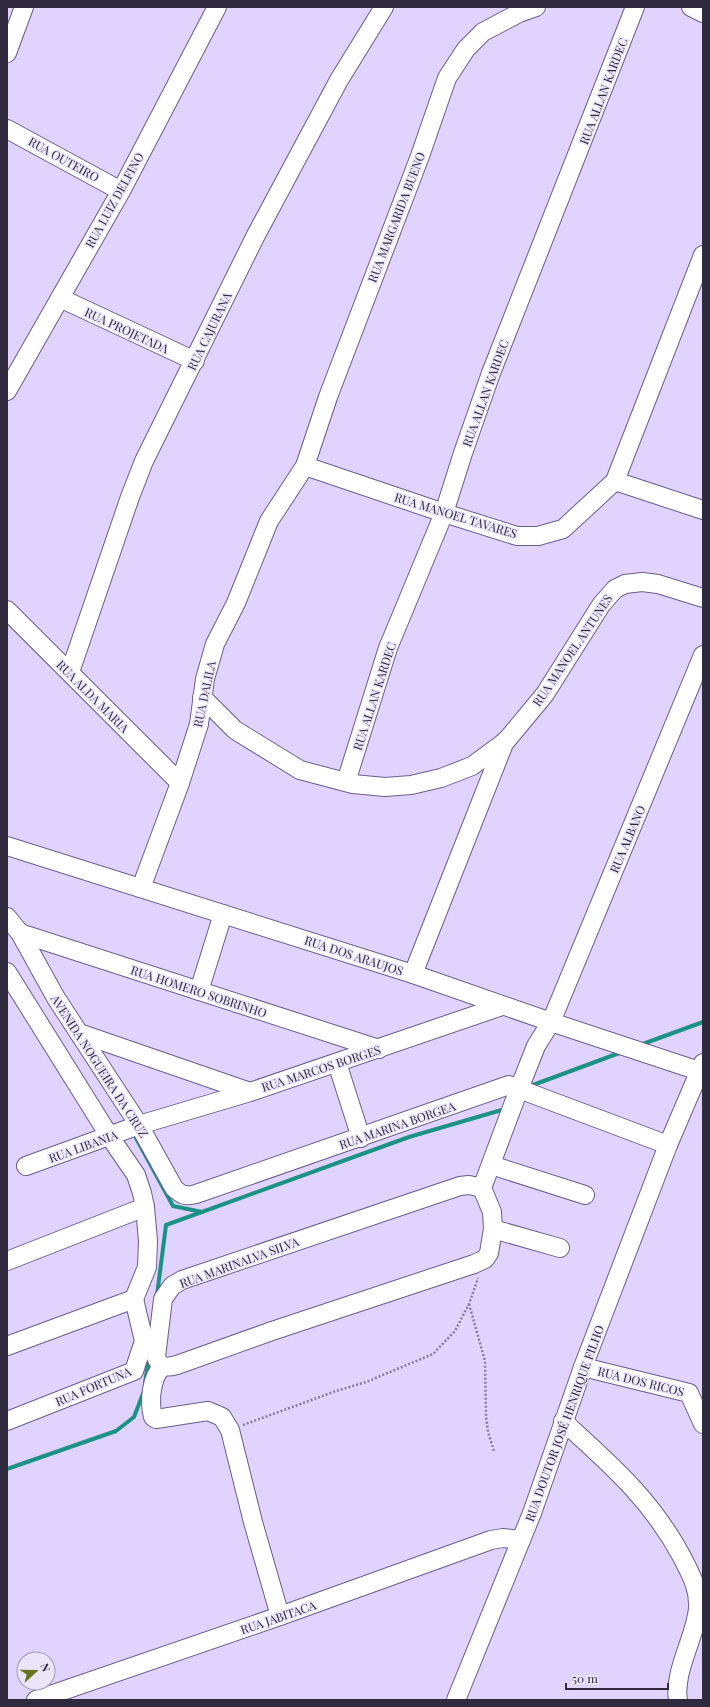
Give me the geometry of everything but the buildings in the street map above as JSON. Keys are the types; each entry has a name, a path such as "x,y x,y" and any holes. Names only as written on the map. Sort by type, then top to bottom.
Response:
{"street":[{"path":"7,53 24,7"},
{"name":"RUA LUIZ DELFINO","path":"7,391 121,191 217,7"},
{"name":"RUA CAJURANA","path":"70,672 144,461 195,362 263,221 339,80 384,7"},
{"name":"RUA MARGARIDA BUENO","path":"306,466 338,368 420,156 447,78 466,49 483,32 519,12 536,7"},
{"name":"RUA ALLAN KARDEC","path":"346,782 388,648 444,513 491,373 636,7"},
{"path":"691,7 703,13"},
{"name":"RUA OUTEIRO","path":"7,129 121,191"},
{"path":"703,255 615,481 703,510"},
{"name":"RUA PROJETADA","path":"60,298 195,362"},
{"name":"RUA MANOEL TAVARES","path":"306,466 517,536 538,536 563,529 615,481"},
{"name":"RUA DALILA","path":"141,888 180,783 198,724 204,678 215,644 236,603 269,521 306,466"},
{"name":"RUA MANOEL ANTUNES","path":"202,696 235,730 300,770 346,782 385,787 411,785 441,778 472,766 506,741 545,694 601,605 615,589 625,584 642,582 658,584 703,598"},
{"name":"RUA ALDA MARIA","path":"7,610 180,783"},
{"name":"RUA ALBANO","path":"551,1022 703,655"},
{"path":"413,974 506,741"},
{"name":"RUA DOS ARAUJOS","path":"7,846 413,974 502,1006 632,1049 701,1067"},
{"path":"200,991 223,914"},
{"name":"AVENIDA NOGUEIRA DA CRUZ","path":"7,917 20,933 56,998 138,1126 174,1188 180,1194 188,1196 204,1191"},
{"name":"RUA HOMERO SOBRINHO","path":"20,933 379,1049"},
{"path":"7,972 136,1175 145,1206 148,1241 147,1267 134,1299 7,1346"},
{"name":"RUA MARCOS BORGES","path":"138,1126 250,1092 502,1006"},
{"path":"280,1616 253,1522 230,1430 222,1417 208,1411 156,1419 153,1417 151,1409 154,1380 162,1366 177,1365 272,1331 474,1264 485,1259 491,1244 494,1229 492,1212 482,1188 521,1095 536,1046 551,1022"},
{"path":"79,1034 250,1092"},
{"path":"337,1063 361,1138"},
{"name":"RUA DOUTOR JOSÉ HENRIQUE FILHO","path":"456,1700 521,1540 583,1367 668,1145 701,1067"},
{"name":"RUA MARINA BORGEA","path":"204,1191 361,1138 509,1085 521,1095"},
{"path":"521,1095 668,1145"},
{"name":"RUA LIBANIA","path":"26,1166 138,1126"},
{"path":"491,1165 585,1195"},
{"name":"RUA MARINALVA SILVA","path":"162,1366 156,1357 163,1299 172,1286 182,1280 460,1186 469,1185 482,1188"},
{"path":"7,1261 145,1206"},
{"path":"494,1229 560,1248"},
{"name":"RUA FORTUNA","path":"7,1420 134,1371 144,1340 134,1299"},
{"name":"RUA DOS RICOS","path":"583,1367 696,1393 703,1424"},
{"path":"563,1421 626,1478 651,1508 668,1532 696,1582 698,1611 681,1672 678,1700"},
{"name":"RUA JABITACA","path":"36,1700 280,1616 491,1540 503,1538 521,1540"}],"path":[{"path":"230,1430 336,1391 366,1382 433,1354 455,1330 469,1304 485,1259"},
{"path":"469,1304 485,1362 486,1416 488,1432 494,1451"}],"waterway":[{"path":"640,1045 703,1022"},
{"path":"530,1088 533,1085 622,1052"},
{"path":"157,1295 166,1225 409,1137 505,1109"},
{"path":"136,1138 173,1206 202,1212"},
{"path":"145,1383 149,1356"},
{"path":"7,1469 116,1431 134,1417 144,1391"}]}
